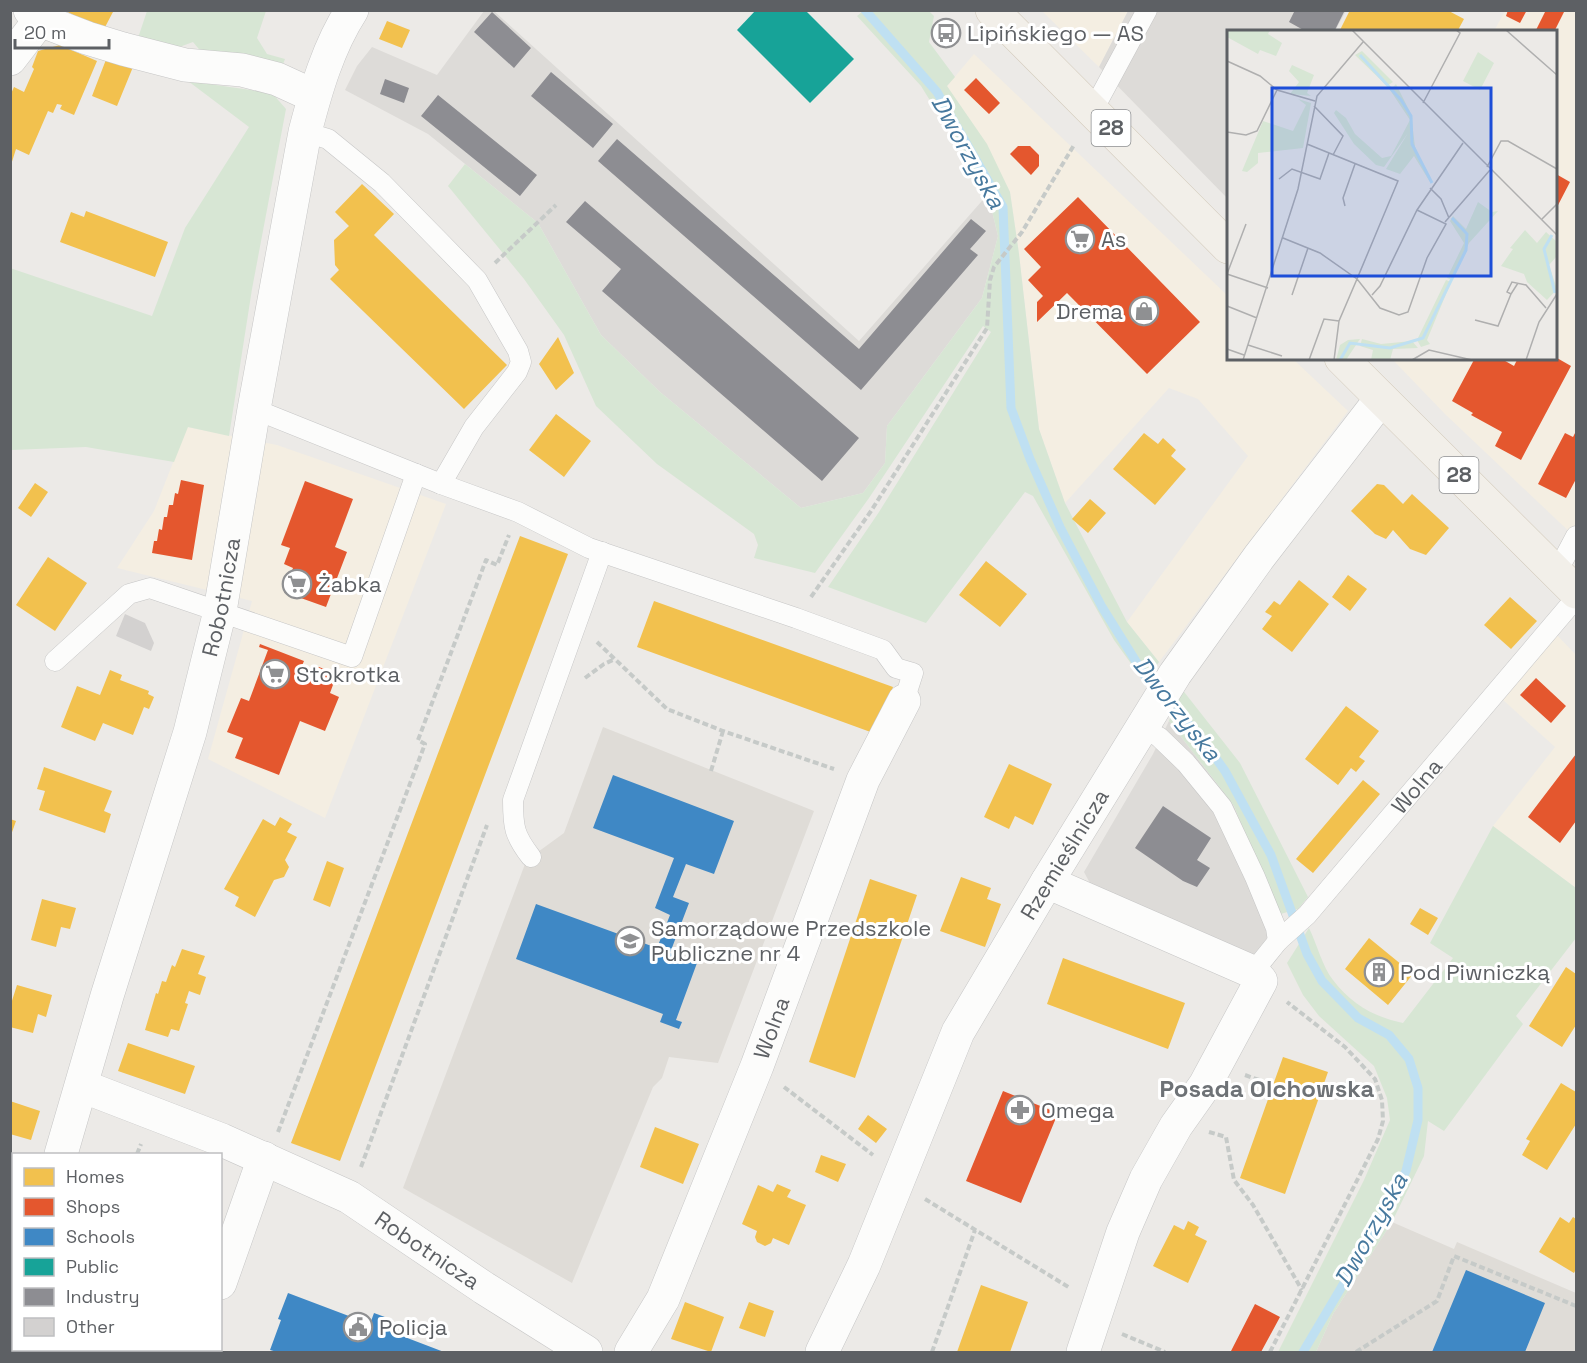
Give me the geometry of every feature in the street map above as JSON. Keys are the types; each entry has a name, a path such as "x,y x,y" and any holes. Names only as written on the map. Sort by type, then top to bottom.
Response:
{"main road":[{"name":"28","path":"993,10 1227,246"},
{"name":"28","path":"1343,360 1567,582"}],"street":[{"name":"Robotnicza","path":"63,1153 107,996 190,732 220,611 254,409 305,132 314,96 328,58 352,10"},
{"path":"10,59 35,15 87,38 185,65 242,70 277,79 314,96"},
{"name":"Rzemieślnicza","path":"822,1353 868,1254 958,1032 1175,674 1259,557 1381,399"},
{"name":"Wolna","path":"631,1353 663,1299 757,1066 863,780 904,701"},
{"path":"1047,882 1257,977"},
{"name":"Wolna","path":"1083,1353 1123,1232 1146,1179 1190,1128 1205,1085 1257,977"},
{"name":"Robotnicza","path":"82,1086 271,1145 475,1282 586,1353"},
{"path":"222,1278 271,1145"}],"lane":[{"path":"1093,110 1147,10"},
{"path":"305,132 328,139 382,183 477,280 518,351 521,362 517,372 474,427 441,484"},
{"path":"254,409 441,484 518,512 589,548 796,618 882,650 896,668 913,673 904,701"},
{"path":"55,662 129,594 150,588 352,657 416,474"},
{"path":"1567,582 1576,536"},
{"path":"531,857 518,839 513,817 513,800 602,552"},
{"name":"Wolna","path":"1257,977 1282,938 1307,915 1576,598"},
{"path":"1148,719 1159,737 1186,763 1222,807 1282,938"}],"path":[{"path":"818,587 872,510 987,328 990,280 994,267 1022,232 1074,144"},
{"path":"477,280 556,205"},
{"path":"986,271 994,267"},
{"path":"271,1145 425,744 418,740 486,560 497,565 509,534"},
{"path":"576,621 667,709 863,780"},
{"path":"711,771 723,731"},
{"path":"360,1170 488,824"},
{"path":"1257,977 1345,1047 1375,1079 1382,1100 1383,1121 1378,1139 1270,1353"},
{"path":"757,1066 881,1162"},
{"path":"1240,1074 1259,1080"},
{"path":"1190,1128 1226,1137 1234,1180 1253,1205 1302,1291"},
{"path":"925,1198 1074,1291"},
{"path":"932,1353 975,1230"},
{"path":"1356,1353 1437,1301 1454,1256 1576,1306"},
{"path":"1116,1331 1165,1353"}],"shaded area":[{"path":"484,11 494,11 859,341 988,194 998,236 982,298 887,426 885,463 863,493 801,508 660,392 601,335 538,223 428,134 345,90 357,66 372,47 437,75"},
{"path":"1042,11 1128,11 1099,67"},
{"path":"1128,11 1346,11 1336,30 1227,30 1227,198 1099,67"},
{"path":"1505,11 1576,11 1576,538 1445,414 1393,360 1557,360 1557,30 1495,30"},
{"path":"974,54 1227,295 1227,360 1294,360 1348,411 1159,662 1127,622 1248,456 1198,399 1169,388 1065,503 1039,429 1010,192 947,86"},
{"path":"187,427 277,445 446,504 325,818 208,759 252,601 117,568 154,511"},
{"path":"1554,632 1576,655 1576,888 1493,826 1555,747 1502,699"},
{"path":"1169,721 1234,806 1277,915 1260,954 1242,959 1092,887 1084,872 1153,754"},
{"name":"Samorządowe Przedszkole Publiczne nr 4","path":"603,727 814,811 718,1063 669,1057 662,1078 653,1087 572,1283 403,1188 525,864 564,833"},
{"path":"1392,1222 1454,1249 1457,1242 1576,1293 1576,1352 1316,1352 1333,1314"}],"green space":[{"path":"147,11 266,11 257,38 267,54 285,59 283,64 203,54 193,42 174,49 136,44"},
{"path":"863,11 929,11 934,16 929,42 955,77 947,86 987,144 1010,192 1039,429 1065,503 1127,622 1159,662 1145,683 1114,640 1033,496 1025,492 926,623 828,587 879,512 991,332 983,326 869,498 815,573 754,558 758,545 754,534 657,464 596,406 564,335 524,279 448,186 465,164 538,223 601,335 660,392 801,508 863,493 885,463 887,426 982,298 998,236 988,194 921,86 857,16"},
{"path":"188,81 272,93 286,109 252,289 229,436 188,427 174,462 86,447 11,450 10,268 152,316 185,228 249,127"},
{"path":"1181,688 1240,763 1308,897 1298,909 1277,915 1234,806 1169,721"},
{"path":"1493,826 1576,888 1576,938 1516,1016 1523,1024 1444,1131 1428,1121 1424,1156 1392,1222 1333,1314 1316,1352 1278,1352 1364,1180 1390,1120 1387,1098 1374,1066 1319,1016 1303,995 1287,963 1309,928 1326,968 1347,996 1373,1013 1403,1023 1453,958 1430,943"}],"building: Homes":[{"path":"64,10 114,10 103,31"},
{"path":"1350,10 1447,10 1464,19 1458,30 1340,30"},
{"path":"387,21 410,30 402,48 379,39"},
{"path":"60,45 97,61 74,115 60,109 62,105 57,104 53,113 48,111 29,155 16,149 10,168 10,96 14,87 24,92 34,69 32,67 38,51"},
{"path":"107,57 133,67 117,106 92,96"},
{"path":"362,184 394,214 374,235 507,365 464,409 330,279 339,270 335,265 334,240 349,226 335,212"},
{"path":"86,211 168,242 155,277 60,242 71,212 84,217"},
{"path":"558,337 574,373 556,390 539,364"},
{"path":"556,414 591,441 564,477 529,450"},
{"path":"1144,433 1158,444 1163,438 1176,450 1171,456 1186,469 1155,505 1113,469"},
{"path":"35,483 48,492 31,517 18,508"},
{"path":"1377,484 1384,485 1403,504 1412,494 1449,528 1426,555 1410,549 1393,530 1386,539 1375,534 1351,511"},
{"path":"1090,499 1106,513 1088,533 1072,519"},
{"path":"520,536 568,554 340,1161 291,1143"},
{"path":"48,557 87,583 55,631 16,605"},
{"path":"986,561 1027,594 1000,627 959,595"},
{"path":"1348,575 1367,589 1350,611 1332,597"},
{"path":"1299,580 1329,604 1292,652 1262,629 1272,616 1265,612 1274,601 1280,605"},
{"path":"1510,597 1537,621 1511,649 1484,625"},
{"path":"654,601 893,687 876,734 637,647"},
{"path":"110,670 122,675 120,680 149,691 148,694 154,697 149,709 144,707 133,735 103,723 95,741 61,727 77,686 100,695"},
{"path":"1346,706 1379,731 1359,757 1365,761 1356,772 1351,768 1338,785 1305,759"},
{"path":"1009,764 1052,784 1033,825 1015,816 1009,829 984,817"},
{"path":"44,767 112,791 104,811 111,814 105,833 39,810 45,791 37,789"},
{"path":"1363,780 1380,794 1313,873 1296,859"},
{"path":"280,817 292,824 287,832 297,837 285,860 289,867 284,877 274,880 255,917 235,906 239,897 224,889 263,819 275,826"},
{"path":"10,819 16,821 11,835 10,835"},
{"path":"327,861 344,868 330,907 313,900"},
{"path":"961,877 991,888 987,899 1001,904 985,947 940,931"},
{"path":"870,879 917,895 855,1078 809,1062"},
{"path":"42,899 76,908 70,929 61,927 56,947 31,940"},
{"path":"1420,908 1438,918 1428,935 1410,924"},
{"name":"Pod Piwniczką","path":"1369,938 1413,974 1388,1005 1345,969"},
{"path":"182,949 205,956 198,974 206,977 200,995 189,991 185,1003 188,1004 179,1031 171,1029 168,1037 145,1030 156,993 158,994 162,981 166,982 172,965 175,967"},
{"path":"1063,958 1185,1003 1168,1049 1047,1004"},
{"path":"1566,967 1576,974 1576,1025 1562,1047 1529,1026"},
{"path":"17,985 52,995 46,1017 38,1014 33,1033 10,1027 10,1007"},
{"path":"128,1043 195,1066 185,1094 118,1071"},
{"path":"1283,1057 1328,1072 1285,1194 1240,1178"},
{"path":"1561,1083 1576,1092 1576,1124 1547,1170 1522,1155 1530,1141 1526,1139"},
{"path":"10,1101 40,1111 31,1140 10,1134"},
{"path":"868,1115 887,1129 876,1143 858,1129"},
{"path":"655,1127 699,1144 683,1184 640,1167"},
{"path":"821,1155 846,1164 838,1182 815,1172"},
{"path":"777,1184 791,1190 787,1197 806,1205 789,1245 773,1238 771,1243 765,1246 757,1242 755,1237 757,1231 742,1224 758,1185 773,1192"},
{"path":"1560,1217 1569,1223 1573,1217 1576,1219 1576,1269 1574,1273 1539,1252"},
{"path":"1188,1221 1199,1227 1195,1235 1207,1241 1188,1283 1153,1266 1174,1225 1184,1230"},
{"path":"981,1285 1028,1302 1010,1352 957,1352"},
{"path":"685,1302 724,1317 711,1352 671,1339"},
{"path":"749,1302 774,1311 765,1337 739,1328"},
{"path":"84,1351 139,1351 138,1352"}],"building: Shops":[{"path":"1508,10 1527,10 1520,23 1506,16"},
{"path":"1546,10 1565,10 1555,30 1536,30"},
{"path":"976,78 1000,103 989,114 964,90"},
{"path":"1018,146 1030,146 1039,155 1039,166 1031,175 1010,154"},
{"path":"1557,175 1570,182 1557,207"},
{"path":"1078,197 1200,322 1147,374 1067,293 1037,322 1037,302 1043,296 1028,280 1041,267 1024,249"},
{"path":"1557,358 1571,366 1521,460 1495,446 1502,432 1471,415 1473,413 1452,401 1474,360 1504,360 1514,366 1517,360 1557,360"},
{"path":"1576,431 1576,479 1566,498 1538,484 1565,433 1573,437"},
{"path":"181,480 204,485 192,560 152,553 154,541 157,541 159,529 162,530 169,505 173,505 175,493 178,494"},
{"path":"305,481 353,499 335,547 347,552 326,607 284,592 293,568 284,564 290,548 281,545"},
{"path":"260,644 304,661 301,668 316,674 319,667 337,674 330,693 339,697 325,731 300,721 279,775 235,758 243,738 227,732 241,698 249,701 268,650 259,647"},
{"path":"1536,678 1566,706 1551,723 1520,695"},
{"path":"1576,754 1576,821 1560,843 1528,817"},
{"path":"1003,1091 1058,1113 1021,1203 966,1181"},
{"path":"1255,1304 1280,1317 1261,1352 1231,1351"}],"building: Schools":[{"path":"613,775 734,821 714,874 686,864 673,897 689,903 670,953 697,963 676,1020 682,1022 679,1029 660,1022 663,1014 516,959 536,904 657,948 670,915 655,908 674,858 593,828"},
{"path":"1466,1270 1545,1303 1525,1352 1432,1352"},
{"path":"288,1293 370,1324 374,1313 393,1320 389,1331 444,1352 277,1352 270,1350"}],"building: Public":[{"path":"756,10 805,10 854,59 810,103 737,30"}],"building: Industry":[{"path":"1295,10 1345,10 1335,30 1303,30 1289,22"},
{"path":"492,12 531,48 514,68 474,32"},
{"path":"551,72 613,124 593,148 531,96"},
{"path":"385,79 409,88 404,103 380,94"},
{"path":"438,95 537,175 520,196 421,116"},
{"path":"617,139 859,349 971,219 986,231 970,249 978,255 861,390 598,161"},
{"path":"585,201 859,438 822,481 602,291 621,269 566,222"},
{"path":"1163,806 1211,838 1197,860 1210,868 1197,887 1183,881 1135,848"}],"building: Other":[{"path":"125,614 145,623 154,643 151,651 116,636"}],"waterway":[{"name":"Dworzyska","path":"865,10 937,92 1003,207 1011,408 1030,459 1060,527 1102,607 1145,676 1157,690"},
{"name":"Dworzyska","path":"1167,700 1202,739 1225,771 1271,855 1307,954 1322,981 1358,1018 1389,1035 1409,1059 1418,1088 1418,1120 1406,1171 1376,1229 1303,1352"}],"place":[{"name":"Lipińskiego — AS","path":"946,33"},
{"name":"As","path":"1080,239"},
{"name":"Drema","path":"1144,311"},
{"name":"Żabka","path":"297,584"},
{"name":"Stokrotka","path":"275,674"},
{"name":"Samorządowe Przedszkole Publiczne nr 4","path":"630,941"},
{"name":"Pod Piwniczką","path":"1379,972"},
{"name":"Omega","path":"1020,1110"},
{"name":"Policja","path":"358,1327"}],"district":[{"name":"Posada Olchowska","path":"1267,1089"}]}
